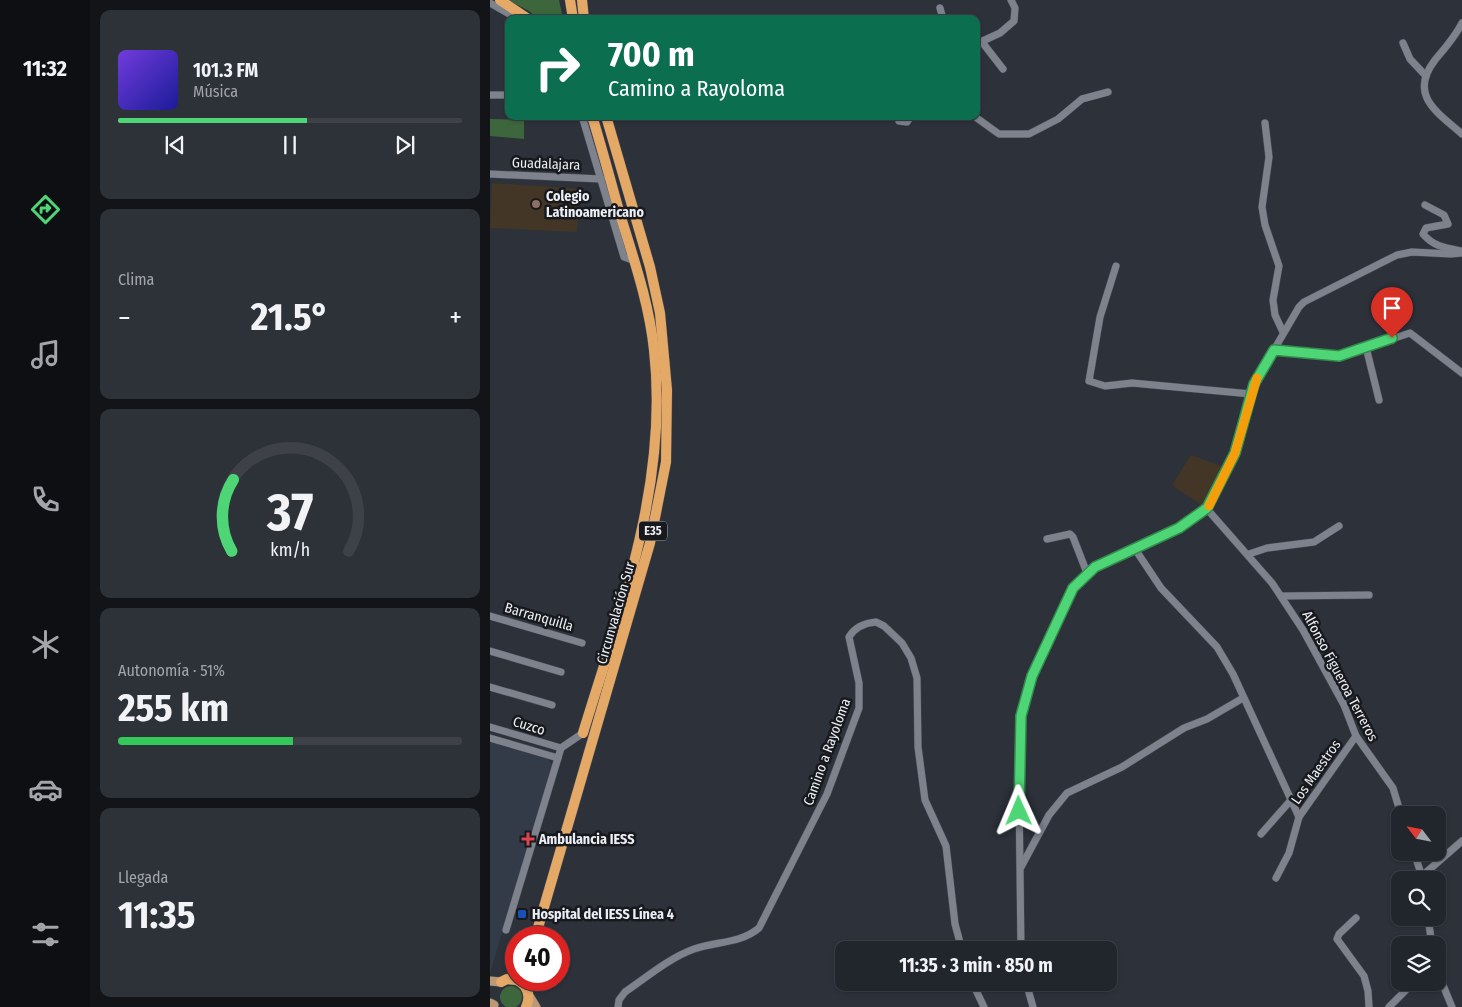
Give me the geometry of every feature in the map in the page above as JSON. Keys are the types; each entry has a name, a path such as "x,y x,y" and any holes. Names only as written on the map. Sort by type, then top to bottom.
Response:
{"highway":[{"path":"500,0 522,15"},
{"path":"570,0 572,15"},
{"path":"582,0 584,15"},
{"name":"Circunvalación Sur","path":"538,926 650,543 660,498 667,452 666,358 659,306 650,267 607,120"},
{"name":"Circunvalación Sur","path":"583,733 635,557 654,467 657,414 654,350 644,295 635,261 589,121"},
{"path":"526,1007 527,991"}],"main road":[{"path":"528,991 536,1007"}],"street":[{"path":"980,42 1000,32 1014,21 1015,8 1011,0"},
{"path":"490,3 511,15"},
{"path":"940,8 942,15"},
{"path":"1461,26 1426,76 1424,94 1428,102 1462,134"},
{"path":"1403,43 1410,59 1426,76"},
{"path":"980,44 1003,69"},
{"path":"979,120 998,134 1029,134 1058,120 1082,99 1108,92"},
{"path":"490,95 505,95"},
{"path":"899,120 907,122 909,120"},
{"path":"589,121 601,178 624,256 635,261"},
{"path":"1265,123 1269,157 1262,207 1265,225 1280,266 1273,300 1275,316 1283,332"},
{"name":"Guadalajara","path":"490,174 601,178"},
{"path":"1425,205 1444,215 1448,224 1426,228 1423,234 1433,244 1462,252"},
{"path":"1021,941 1019,792 1021,716 1032,676 1073,588 1088,572 1179,528 1207,508 1235,453 1254,384 1283,332 1304,302 1396,255 1412,252 1450,254 1462,252"},
{"path":"1116,266 1098,326 1089,381 1105,386 1132,383 1251,394"},
{"path":"1274,350 1339,356 1410,333 1462,373"},
{"path":"1366,347 1379,400"},
{"name":"Alfonso Figueroa Terreros","path":"1207,508 1249,554 1281,596 1303,630 1344,705 1356,736 1393,788 1399,806"},
{"path":"1249,554 1267,548 1314,542 1339,526"},
{"path":"1047,539 1070,534 1074,537 1088,572"},
{"path":"1135,549 1161,588 1217,647 1233,674 1299,817"},
{"path":"1281,596 1369,594"},
{"name":"Barranquilla","path":"490,616 582,643"},
{"name":"Camino a Rayoloma","path":"618,1007 619,1000 625,992 681,954 695,948 739,940 750,936 759,928 827,794 859,708 860,683 849,638 859,626 868,623 876,622 884,626 902,644 911,658 917,678 918,747 925,800 946,846 955,924 960,941"},
{"path":"490,651 561,672"},
{"path":"490,687 552,705"},
{"path":"1021,868 1049,816 1067,793 1122,767 1184,728 1207,719 1243,698"},
{"name":"Cuzco","path":"490,727 561,748"},
{"path":"507,926 561,748 583,733"},
{"name":"Los Maestros","path":"1276,878 1289,853 1299,817 1356,736"},
{"name":"Cuzco","path":"490,738 558,758"},
{"path":"1261,834 1291,800"},
{"path":"1430,871 1462,841"},
{"path":"1356,918 1338,936 1337,940 1364,976 1368,991 1369,1007"},
{"path":"976,991 984,1007"},
{"path":"1029,991 1033,1007"},
{"path":"1389,1007 1405,991"},
{"path":"1445,991 1452,1007"}],"shaded area":[{"name":"Colegio Latinoamericano","path":"492,183 581,189 577,232 490,228"},
{"path":"1191,455 1224,467 1201,505 1172,485"},
{"path":"490,742 548,759 552,765 490,973"}],"green space":[{"path":"508,0 559,0 562,15 534,15"},
{"path":"490,119 524,120 524,139 490,136"},
{"path":"505,988 505,991 520,991 522,997 519,1005 511,1008 503,1005 500,997 503,989"}],"slow traffic":[{"path":"1209,506 1235,453 1257,378"}],"place":[{"name":"Colegio Latinoamericano","path":"536,204"},
{"name":"Ambulancia IESS","path":"528,839"},
{"name":"Hospital del IESS Línea 4","path":"522,914"}],"route":[{"path":"1019,811 1021,716 1032,676 1067,600 1080,579 1095,567 1179,528 1207,508 1235,453 1254,384 1274,350 1343,356 1392,338"}]}
